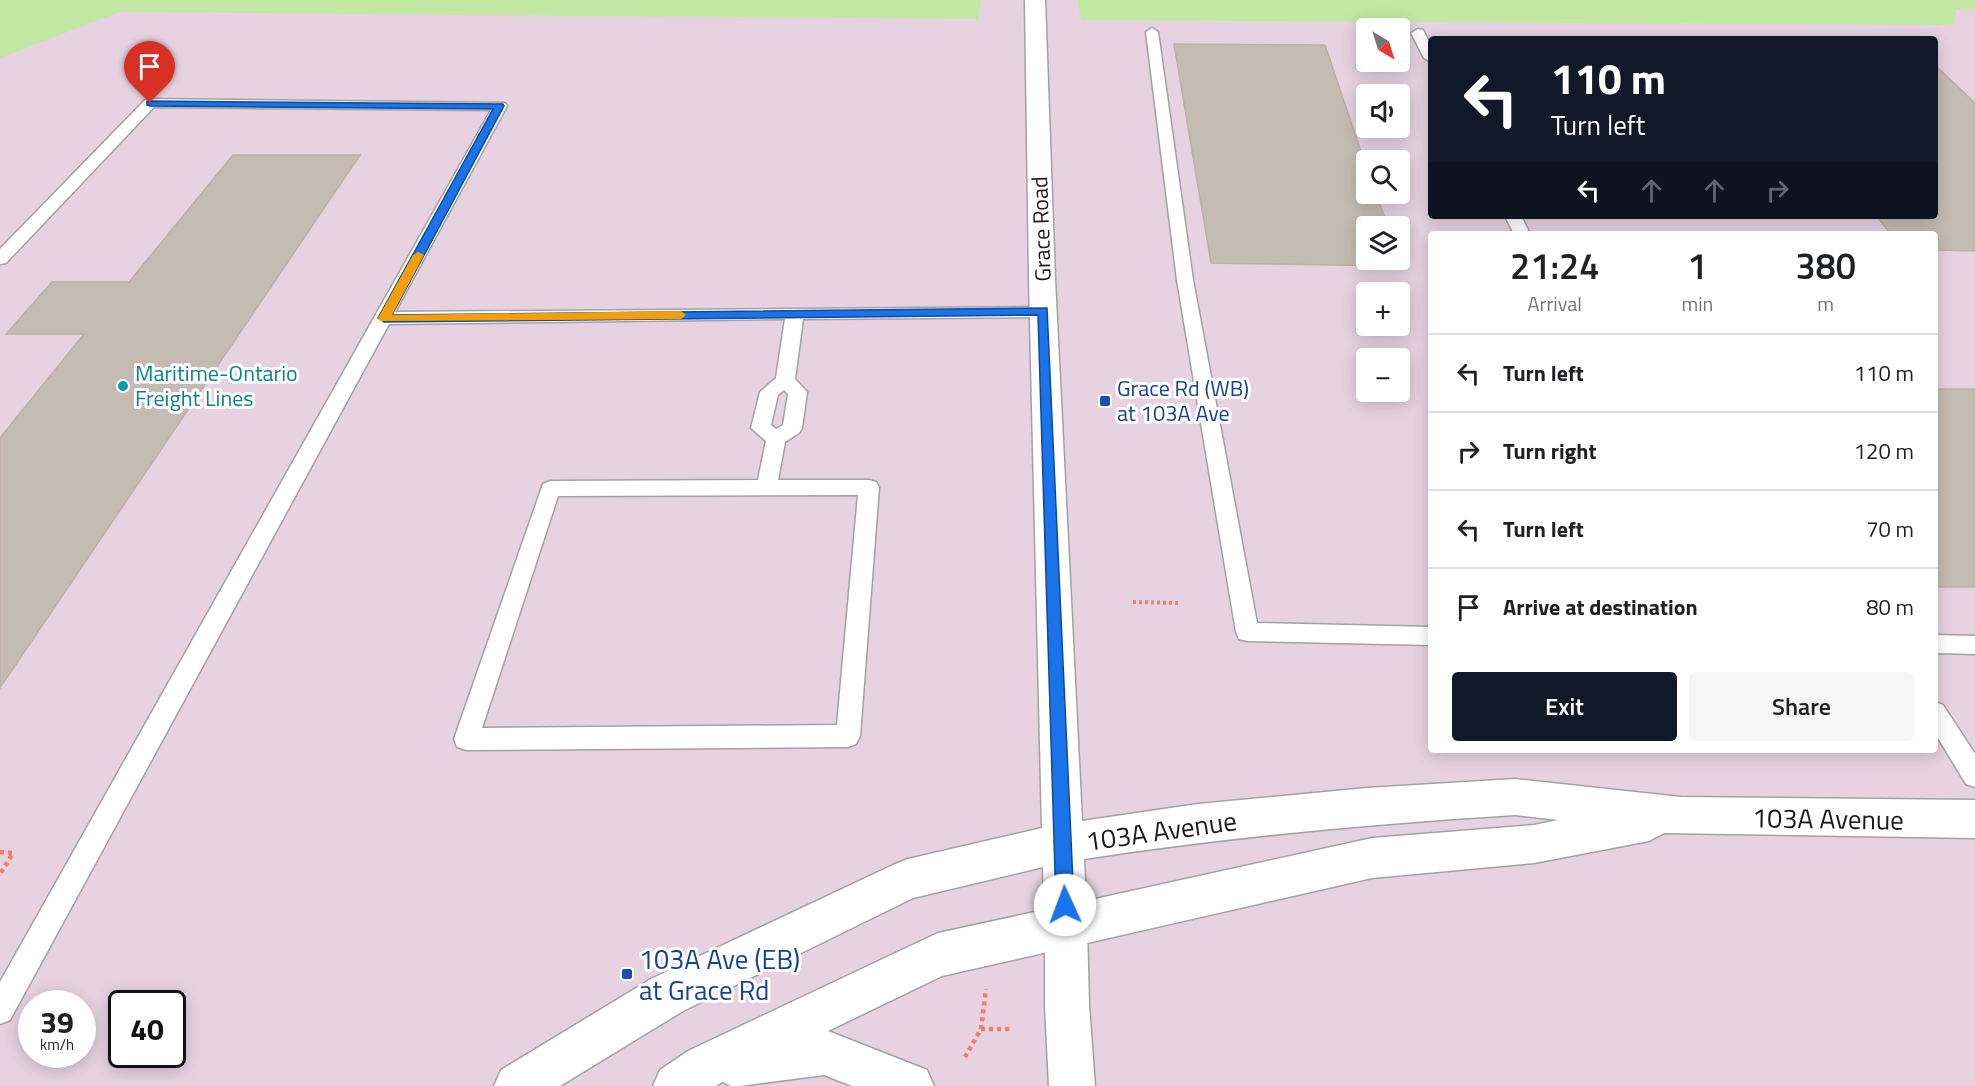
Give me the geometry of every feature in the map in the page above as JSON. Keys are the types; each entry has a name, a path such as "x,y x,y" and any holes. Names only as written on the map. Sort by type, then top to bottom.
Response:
{"street":[{"name":"Grace Road","path":"1035,0 1043,311 1067,1005 1072,1086"},
{"name":"103A Avenue","path":"517,1086 667,995 908,879 1063,843 1198,823 1367,806 1515,797 1681,816 1975,819"},
{"name":"103A Avenue","path":"690,1077 938,955 1372,858 1534,844 1681,816"},
{"path":"690,1077 824,1052 911,1086"}],"lane":[{"path":"1152,32 1185,280 1247,633 1428,636"},
{"path":"1418,33 1428,52"},
{"path":"0,259 150,103 500,106 0,1010"},
{"path":"384,318 1043,311"},
{"path":"776,438 761,428 769,392 785,381 795,314"},
{"path":"766,488 776,438 792,428 798,392 785,381"},
{"path":"869,487 848,736 466,739 550,489 766,488 869,487"},
{"path":"1938,644 1975,645"},
{"path":"1938,717 1975,776"}],"path":[{"path":"1133,602 1181,603"},
{"path":"0,852 13,853 0,874"},
{"path":"965,1057 981,1029 988,977"},
{"path":"981,1029 1010,1029"}],"shaded area":[{"path":"0,0 1975,0 1975,1086 0,1086"}],"green space":[{"path":"0,0 981,0 978,19 119,12 0,58"},
{"path":"1078,0 1975,0 1975,9 1956,9 1954,25 1410,22 1410,18 1356,18 1356,22 1081,20"}],"building":[{"path":"1174,44 1325,45 1361,150 1356,150 1356,204 1380,204 1384,216 1356,216 1356,265 1211,263"},
{"path":"1938,68 1975,103 1975,251 1938,250 1938,231 1888,231 1878,219 1938,219"},
{"name":"Maritime-Ontario Freight Lines","path":"233,155 360,155 0,688 0,438 84,334 6,334 52,282 129,282"},
{"path":"1938,389 1975,389 1975,587 1938,587"}],"slow traffic":[{"path":"418,255 384,318 681,315"}],"place":[{"name":"Maritime-Ontario Freight Lines","path":"123,386"},
{"name":"Grace Rd (WB) at 103A Ave","path":"1105,401"},
{"name":"103A Ave (EB) at Grace Rd","path":"627,974"}],"route":[{"path":"150,103 500,106 384,318 1043,311 1065,905"}]}
